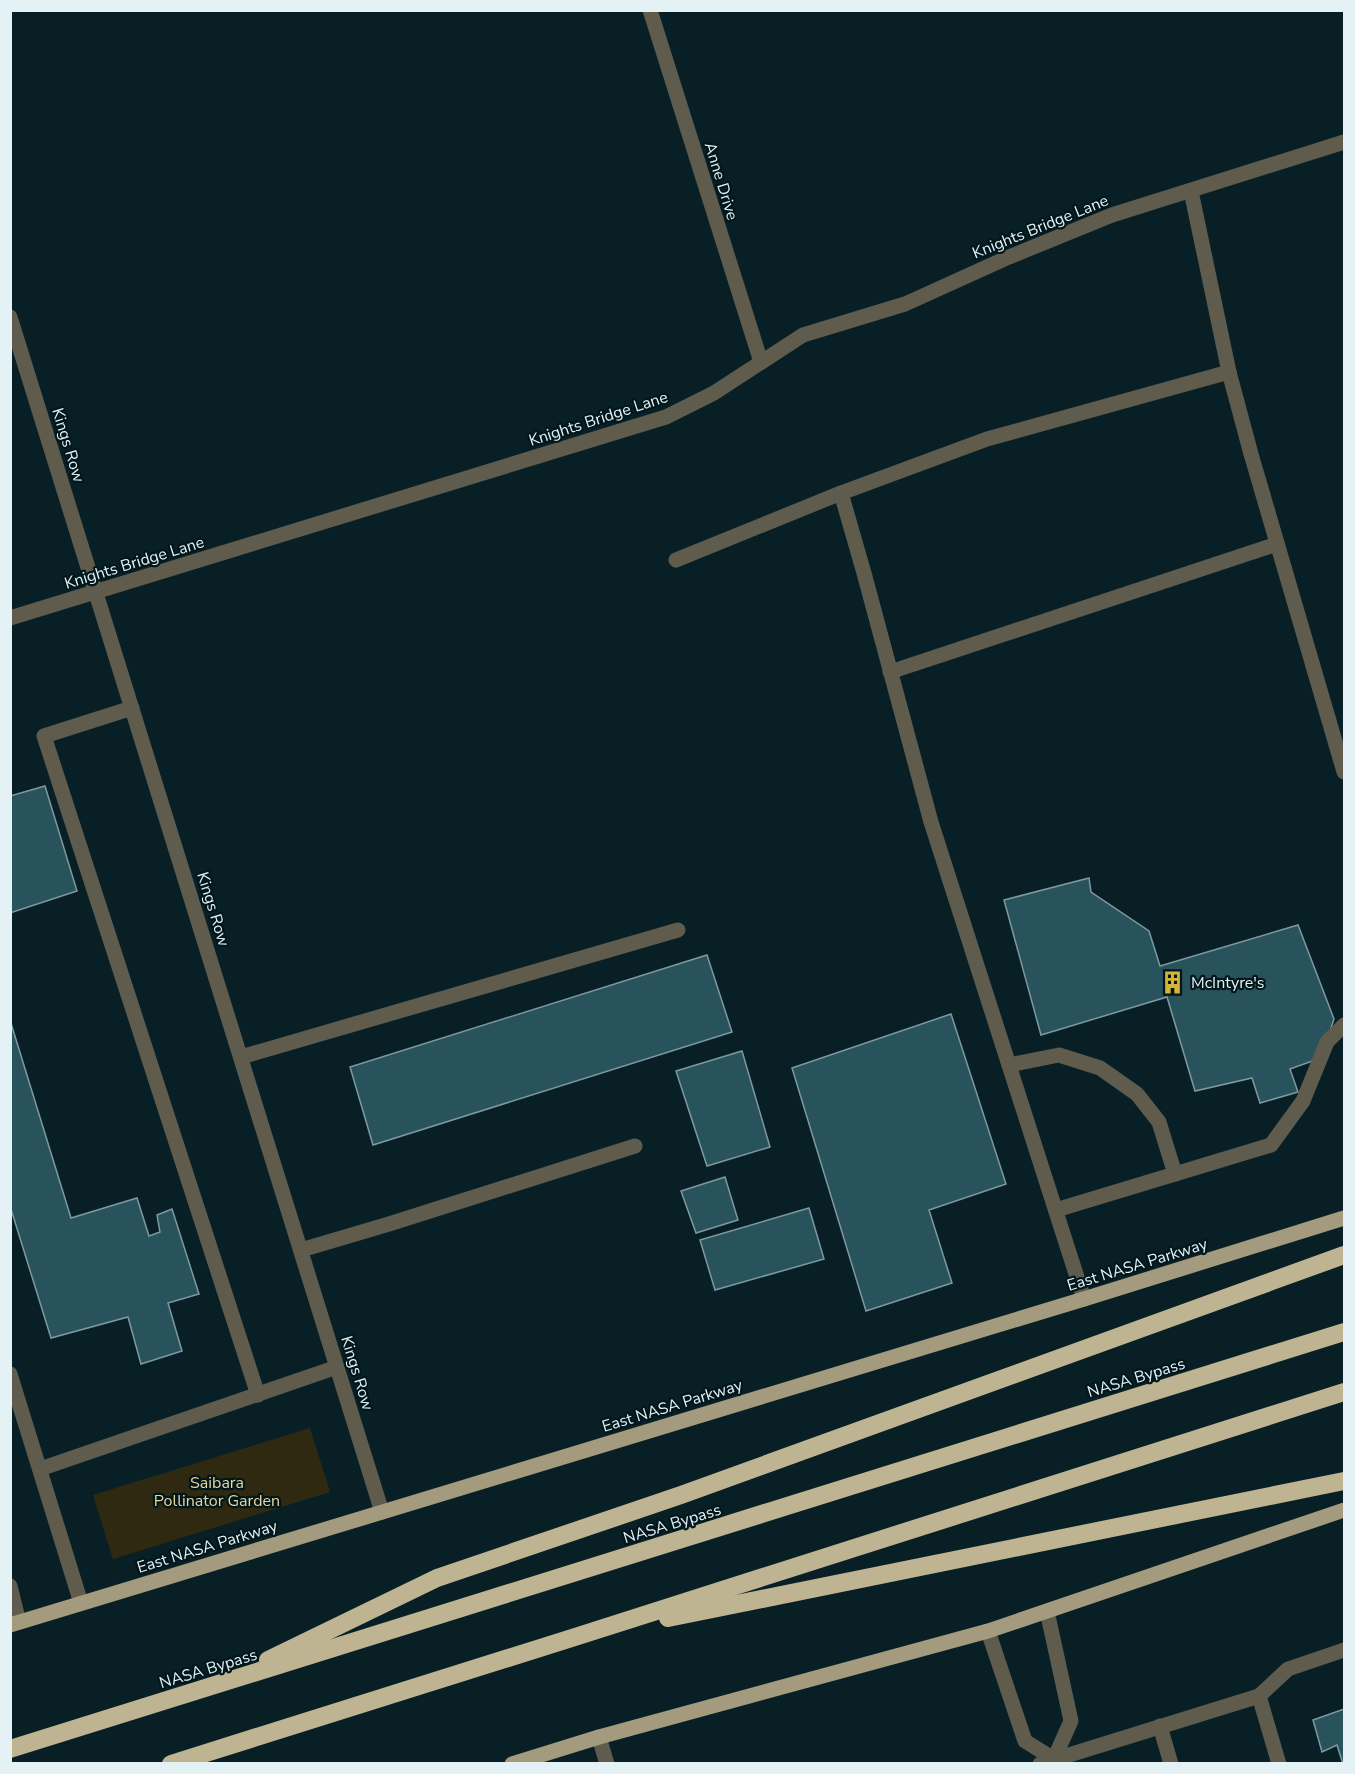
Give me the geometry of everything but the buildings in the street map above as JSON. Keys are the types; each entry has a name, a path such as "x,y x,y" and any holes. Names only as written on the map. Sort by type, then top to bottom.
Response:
{"highway":[{"path":"213,1687 437,1578 681,1495 1344,1255"},
{"name":"NASA Bypass","path":"10,1749 1344,1332"},
{"path":"171,1764 1344,1392"},
{"path":"575,1637 1344,1480"}],"main road":[{"name":"East NASA Parkway","path":"15,1624 1344,1218"},
{"path":"512,1764 599,1737 988,1631 1344,1510"}],"street":[{"name":"Anne Drive","path":"650,10 761,362"},
{"name":"Knights Bridge Lane","path":"10,618 666,417 714,393 803,335 905,304 1009,257 1112,215 1344,142"},
{"path":"1191,191 1229,372 1344,772"},
{"name":"Kings Row","path":"10,317 382,1512"},
{"path":"676,560 841,493 987,439 1229,372"},
{"path":"841,493 931,822 1084,1299"},
{"path":"891,672 1277,544"},
{"path":"132,708 44,736 258,1395"},
{"path":"241,1057 678,930"},
{"path":"1056,1210 1271,1146 1303,1101 1327,1042 1344,1025"},
{"path":"1009,1065 1059,1055 1100,1068 1137,1094 1159,1122 1175,1174"},
{"path":"301,1250 635,1146"},
{"path":"40,1469 338,1367"},
{"path":"10,1374 81,1604"},
{"path":"10,1586 15,1624"},
{"path":"1047,1611 1071,1721 1050,1762"},
{"path":"988,1631 1024,1741 1050,1762"},
{"path":"1050,1762 1259,1696 1288,1669 1344,1650"},
{"path":"1259,1696 1280,1764"},
{"path":"1160,1726 1171,1764"},
{"path":"599,1737 607,1764"}],"green space":[{"name":"Saibara Pollinator Garden","path":"310,1428 330,1492 113,1559 93,1495"}],"place":[{"name":"McIntyre's","path":"1173,982"}]}
